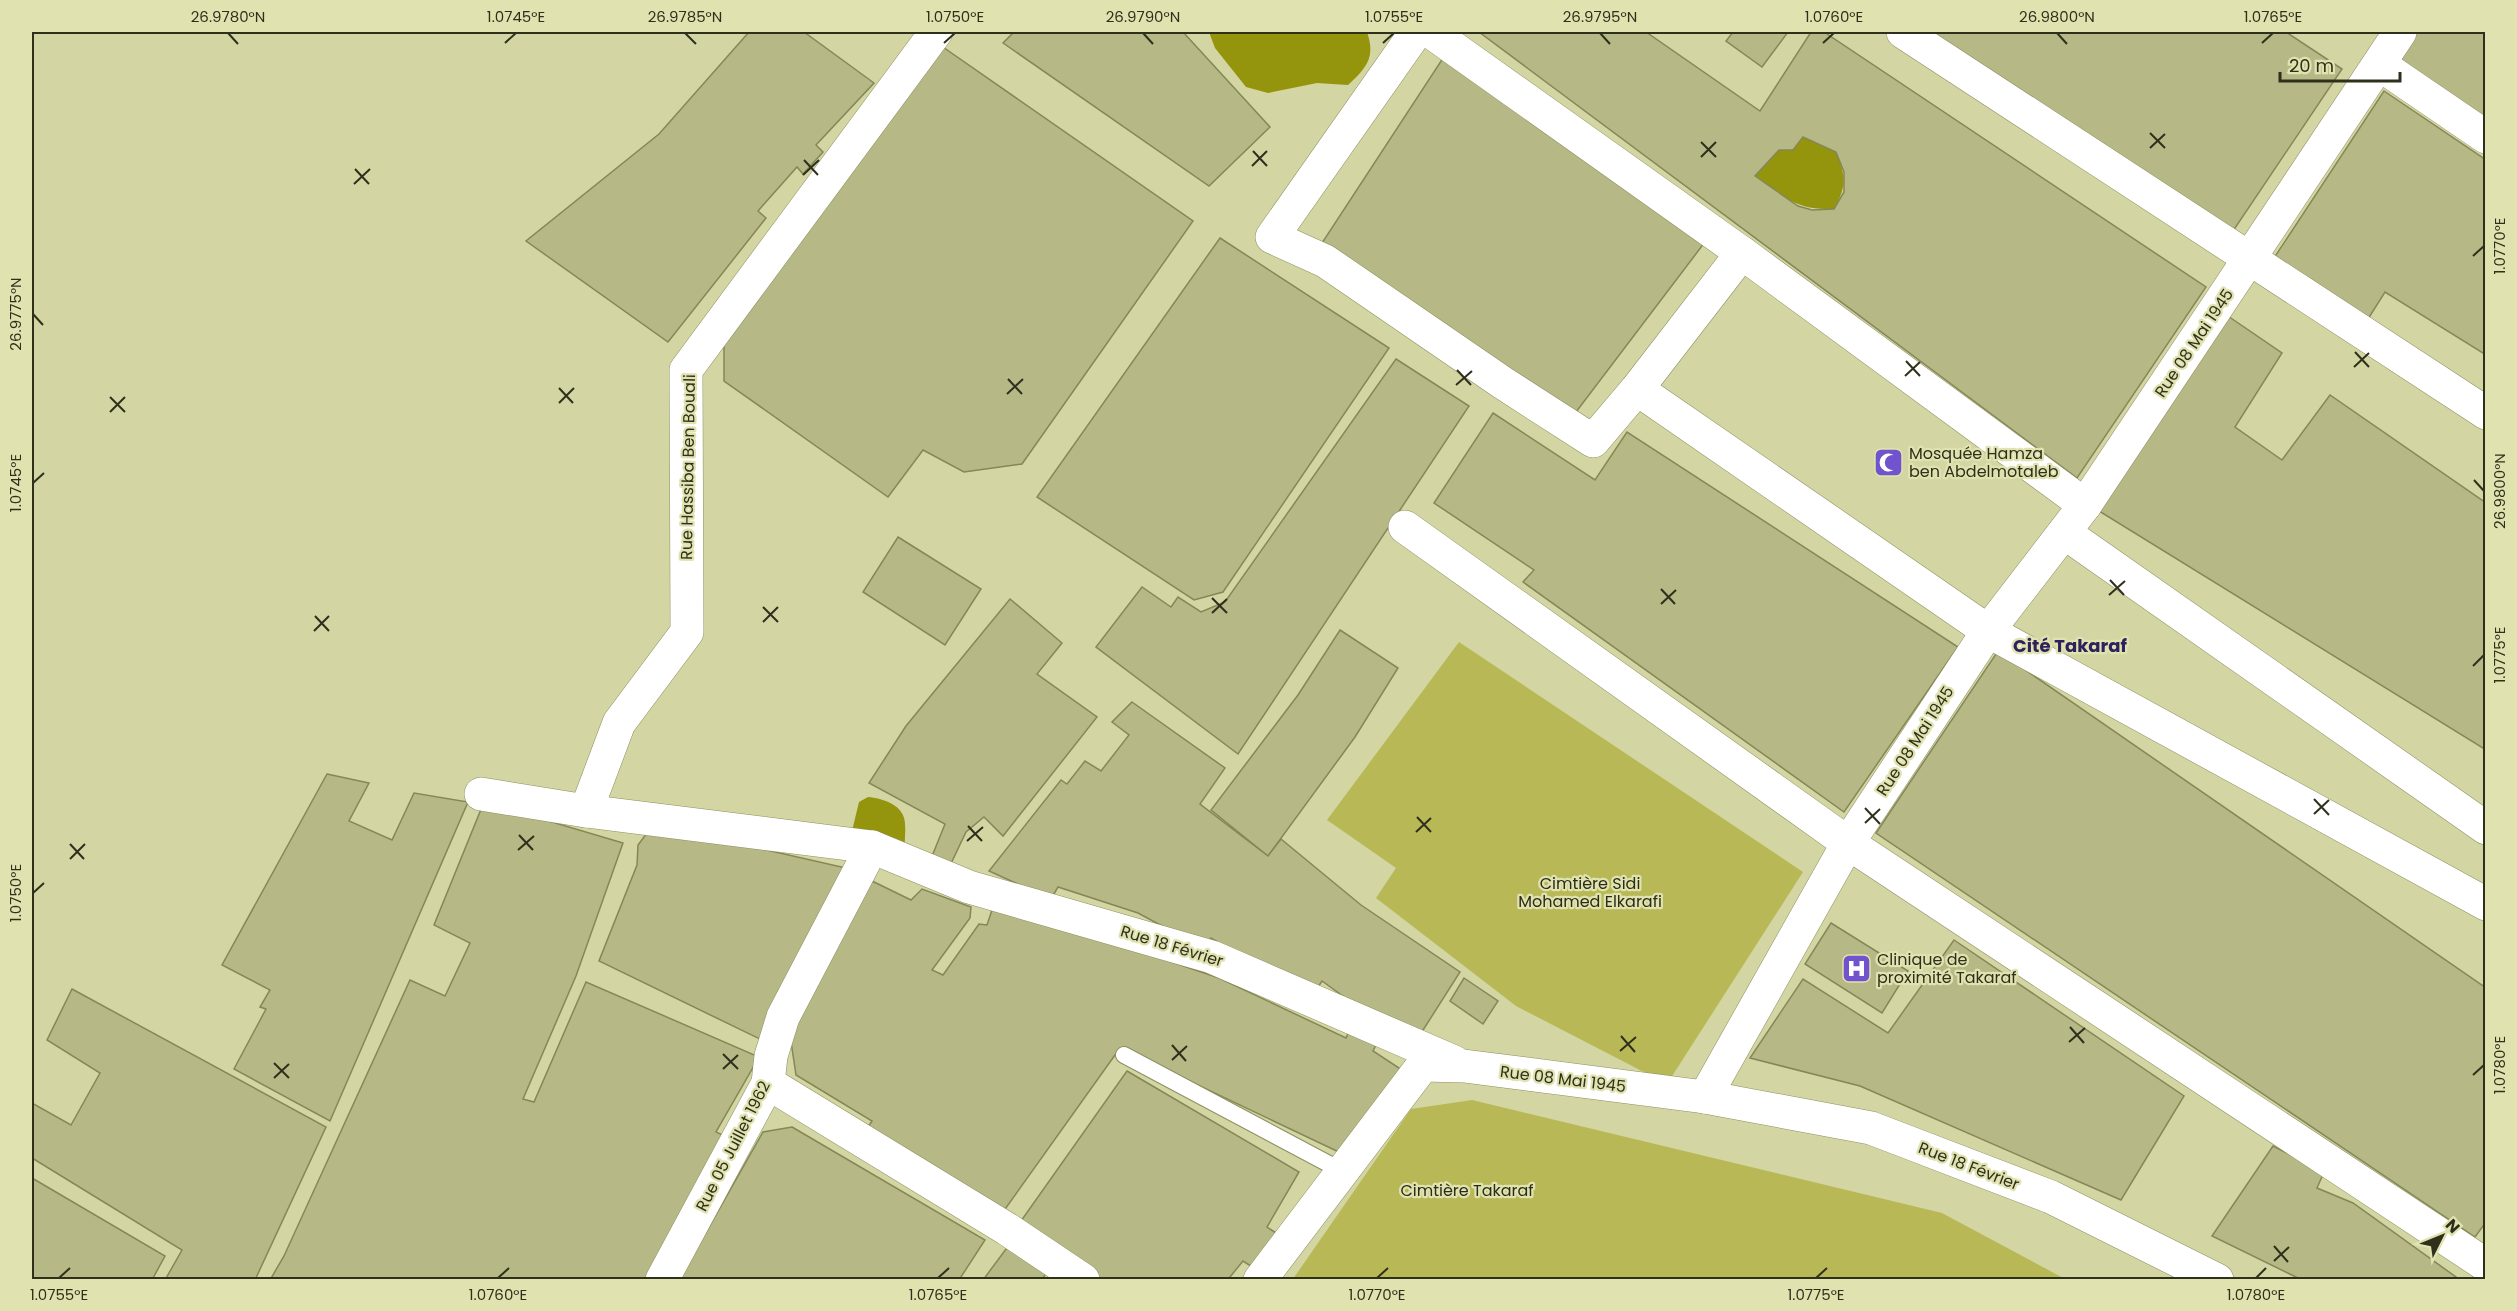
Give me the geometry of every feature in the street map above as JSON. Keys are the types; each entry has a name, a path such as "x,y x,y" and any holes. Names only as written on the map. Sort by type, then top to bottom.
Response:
{"street":[{"name":"Rue Hassiba Ben Bouali","path":"586,811 619,723 687,632 686,370 936,32"},
{"path":"1416,32 1272,237 1325,261 1503,383 1593,441 1637,389 1742,253"},
{"path":"1431,32 1742,253 2085,506"},
{"path":"1903,32 2486,413"},
{"name":"Rue 08 Mai 1945","path":"1260,1280 1423,1065 1464,1066 1705,1097 1848,843 1988,632 2085,506 2400,32"},
{"path":"2379,64 2486,137"},
{"path":"1637,389 1988,632 2486,904"},
{"path":"1405,526 1848,843 2478,1262"},
{"path":"2065,533 2486,828"},
{"name":"Rue 18 Février","path":"481,795 586,811 872,847 969,886 1212,957 1464,1066"},
{"name":"Rue 05 Juillet 1962","path":"662,1280 768,1083 771,1056 783,1017 872,847"},
{"path":"768,1083 1007,1229 1083,1280"},
{"name":"Rue 18 Février","path":"1705,1097 1871,1128 2051,1197 2217,1280"}],"lane":[{"path":"1124,1055 1342,1171"}],"green space":[{"name":"Cimtière Sidi Mohamed Elkarafi","path":"1459,642 1803,872 1667,1084 1516,1006 1376,898 1396,868 1327,820"},
{"name":"Cimtière Takaraf","path":"1472,1100 1942,1213 2065,1279 1293,1279 1411,1109"}],"shaded area":[{"path":"1209,32 1367,32 1370,41 1370,56 1364,68 1348,85 1317,83 1268,93 1246,87 1215,48"},
{"path":"1803,137 1836,152 1844,181 1834,209 1800,205 1755,176 1779,150 1793,150"},
{"path":"868,797 886,801 901,812 905,824 905,849 852,831 859,802"}],"building":[{"path":"749,32 804,32 874,83 816,145 823,152 803,174 797,167 758,211 766,218 668,342 526,241 659,134"},
{"path":"1014,32 1183,32 1270,127 1209,186 1003,43"},
{"path":"1479,32 1646,32 1760,111 1811,32 1824,32 2206,287 2077,478","holes":["1803,137 1836,152 1844,172 1844,192 1834,209 1812,210 1798,206 1755,176 1779,150 1793,150"]},
{"path":"1733,32 1788,32 1762,67 1726,41"},
{"path":"1929,32 2286,32 2342,69 2231,234"},
{"path":"2416,32 2486,32 2486,128 2392,65"},
{"path":"940,45 1193,221 1022,464 964,472 923,450 888,497 724,381 724,341"},
{"path":"1445,55 1708,238 1573,416 1322,243"},
{"path":"2384,91 2486,160 2486,355 2385,292 2368,319 2274,258"},
{"path":"1220,238 1389,348 1223,592 1194,600 1037,497"},
{"path":"2222,312 2282,353 2235,427 2282,460 2330,395 2486,503 2486,750 2099,511"},
{"path":"1396,359 1469,406 1238,754 1096,647 1142,587 1171,607 1178,597 1201,612 1225,602"},
{"path":"1493,413 1595,480 1627,432 1958,647 1844,812 1523,582 1534,570 1434,503"},
{"path":"898,537 981,589 945,645 863,592"},
{"path":"1010,599 1062,643 1037,674 1097,717 1003,836 984,817 966,832 946,874 928,866 945,824 869,783 906,726"},
{"path":"1340,630 1398,668 1355,737 1268,856 1211,810 1298,695"},
{"path":"1998,651 2486,988 2486,1222 2475,1237 1876,833"},
{"path":"1132,702 1225,768 1200,804 1268,856 1281,839 1361,905 1460,972 1418,1038 1368,1014 1322,981 1312,996 1211,938 1205,949 1138,913 1058,887 1051,899 989,871 1061,780 1067,784 1085,761 1101,771 1129,735 1112,722"},
{"path":"327,774 369,783 349,821 392,840 414,793 468,802 330,1121 234,1069 266,1009 260,1007 270,990 222,965"},
{"path":"484,802 623,843 576,976 523,1099 534,1102 586,982 759,1057 716,1132 727,1137 650,1280 270,1280 284,1256 410,980 445,996 470,943 434,925"},
{"path":"650,829 673,829 846,868 764,1041 599,961 637,865 638,845"},
{"path":"872,881 911,900 922,889 971,907 970,918 932,970 943,975 979,924 987,925 992,910 1151,955 1219,978 1346,1038 1349,1031 1377,1043 1373,1051 1402,1070 1343,1154 1120,1048 998,1219 860,1139 872,1121 796,1075 790,1035"},
{"name":"Clinique de proximité Takaraf","path":"1831,923 1908,971 1882,1013 1805,964"},
{"path":"1954,940 2184,1096 2121,1200 1860,1086 1750,1058 1803,979 1888,1033"},
{"path":"1464,978 1498,1001 1483,1024 1450,1001"},
{"path":"72,989 326,1127 255,1280 165,1280 182,1250 32,1158 32,1103 71,1125 100,1073 47,1040"},
{"path":"1127,1071 1299,1172 1267,1227 1282,1237 1257,1270 1243,1261 1230,1277 1233,1280 1094,1280 1016,1228"},
{"path":"792,1127 985,1240 959,1280 679,1280 763,1132"},
{"path":"2273,1146 2324,1172 2317,1188 2353,1203 2456,1277 2454,1280 2302,1280 2212,1236"},
{"path":"32,1178 165,1256 152,1280 32,1280"},
{"path":"1009,1245 1046,1273 1042,1280 983,1280"}],"place":[{"name":"Mosquée Hamza ben Abdelmotaleb","path":"1888,462"},
{"name":"Clinique de proximité Takaraf","path":"1856,968"}],"district":[{"name":"Cité Takaraf","path":"2070,645"}]}
